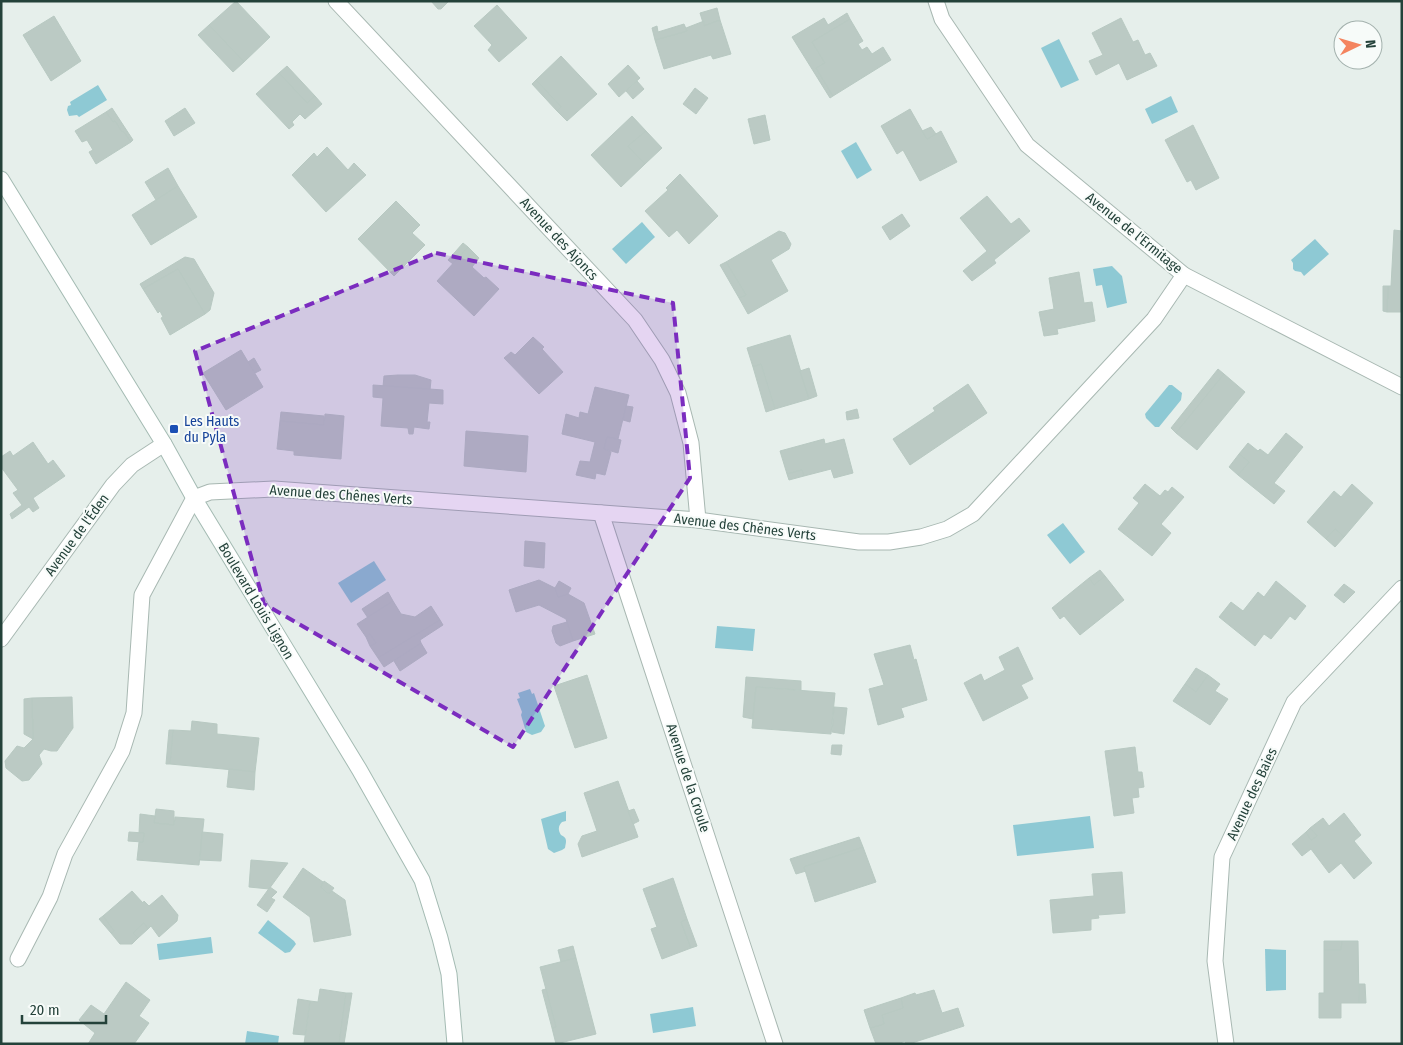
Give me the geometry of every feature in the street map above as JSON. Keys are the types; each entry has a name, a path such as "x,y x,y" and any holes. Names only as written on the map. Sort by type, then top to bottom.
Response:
{"street":[{"name":"Avenue des Ajoncs","path":"336,1 635,320 662,360 678,393 691,443 698,520"},
{"name":"Avenue de l'Ermitage","path":"936,1 942,20 1027,145 1184,274 1402,387"},
{"name":"Boulevard Louis Lignon","path":"1,179 164,444 194,498 359,769 422,880 449,974 455,1044"},
{"name":"Avenue des Chênes Verts","path":"194,498 210,492 274,489 698,520 859,542 889,542 921,537 947,529 972,514 1154,319 1184,274"},
{"name":"Avenue de l'Éden","path":"1,639 113,485 132,465 164,444"},
{"path":"18,959 50,897 65,854 122,751 134,713 142,595 194,498"},
{"name":"Avenue de la Croule","path":"601,513 775,1044"},
{"name":"Avenue des Baies","path":"1226,1044 1215,961 1222,857 1294,702 1402,588"}],"highlighted area":[{"path":"436,253 673,303 690,478 513,747 264,604 195,351"}],"water":[{"path":"1059,39 1079,80 1061,88 1041,48"},
{"path":"98,85 107,100 79,117 77,115 69,116 67,110 68,106 71,105 70,102"},
{"path":"1171,96 1178,112 1152,124 1145,109"},
{"path":"856,142 872,170 857,179 841,151"},
{"path":"642,222 655,237 626,264 612,249"},
{"path":"1315,239 1329,254 1304,276 1301,272 1293,269 1291,260"},
{"path":"1112,266 1122,276 1127,303 1107,308 1102,285 1096,286 1093,269"},
{"path":"1169,385 1172,385 1182,393 1181,400 1159,427 1155,427 1146,418 1145,414"},
{"path":"1063,523 1085,552 1070,564 1047,535"},
{"path":"374,561 386,580 351,603 338,583"},
{"path":"717,626 755,629 753,651 715,648"},
{"path":"530,689 532,694 534,693 545,726 541,732 532,735 526,732 517,699 520,698 518,693"},
{"path":"566,811 566,821 562,822 559,828 561,835 566,839 565,848 554,853 548,849 541,819"},
{"path":"1090,816 1094,848 1017,856 1013,825"},
{"path":"268,920 294,941 296,944 290,952 285,953 258,933"},
{"path":"211,937 213,953 159,960 157,944"},
{"path":"1265,949 1286,950 1286,990 1266,991"},
{"path":"693,1007 696,1026 653,1033 650,1014"},
{"path":"247,1031 279,1036 278,1044 245,1044"}],"building":[{"path":"236,1 270,37 244,62 209,25"},
{"path":"431,1 449,1 441,9 438,9"},
{"path":"497,5 527,38 499,62 488,50 492,45 474,26"},
{"path":"717,8 720,20 704,26 700,13"},
{"path":"847,13 850,19 812,42 825,63 816,68 833,96 830,98 792,37 824,18 828,25"},
{"path":"54,16 81,61 51,81 23,35"},
{"path":"1121,18 1133,42 1138,40 1145,55 1150,53 1157,66 1127,80 1119,63 1096,75 1089,61 1103,55 1092,33"},
{"path":"850,19 863,41 858,44 862,50 867,47 872,54 883,47 891,60 833,96 816,68 825,63 812,42"},
{"path":"720,20 731,54 713,59 711,55 664,69 655,40 687,31 686,28 704,21 704,26"},
{"path":"684,24 687,31 655,40 652,28 657,26 658,32"},
{"path":"209,25 244,62 233,72 198,35"},
{"path":"561,56 597,94 567,121 557,111 561,107 536,80"},
{"path":"628,65 640,78 619,97 608,84"},
{"path":"287,66 315,96 307,103 279,73"},
{"path":"279,73 307,103 315,96 322,104 305,119 300,114 292,122 294,125 289,129 256,94"},
{"path":"536,80 561,107 557,111 532,84"},
{"path":"637,81 644,89 633,99 626,91"},
{"path":"695,88 708,98 696,114 683,104"},
{"path":"112,108 133,140 131,142 106,112"},
{"path":"185,108 195,123 174,136 165,121"},
{"path":"910,109 927,139 941,131 957,162 920,181 903,150 897,154 881,126"},
{"path":"106,112 131,142 96,164 89,152 93,150 87,140 82,142 75,131"},
{"path":"765,115 770,140 754,144 748,119"},
{"path":"632,116 646,131 628,146 645,164 621,187 591,155"},
{"path":"1193,125 1219,178 1196,190 1191,180 1187,182 1165,140"},
{"path":"931,127 936,134 927,139 922,131"},
{"path":"646,131 662,148 645,164 628,146"},
{"path":"327,147 348,170 354,163 366,175 326,212 292,175 314,153 317,157"},
{"path":"168,168 178,186 156,200 145,182"},
{"path":"680,174 718,216 689,244 677,230 669,237 645,211 668,190 666,188"},
{"path":"178,186 197,217 151,245 132,215"},
{"path":"987,196 1011,224 1019,218 1030,231 994,260 996,263 972,281 963,271 987,251 960,218"},
{"path":"396,201 420,225 412,233 425,245 394,276 358,239"},
{"path":"902,214 910,226 890,240 882,227"},
{"path":"1394,230 1402,231 1402,312 1387,312 1388,286 1391,286"},
{"path":"779,231 785,233 791,244 789,249 771,260 788,291 748,314 739,298 746,295 726,262"},
{"path":"463,243 468,247 453,264 448,260"},
{"path":"468,247 479,258 472,267 499,289 474,316 437,281"},
{"path":"185,257 194,259 214,293 210,310 205,314 178,269 143,289 140,284"},
{"path":"726,262 746,295 739,298 720,265"},
{"path":"178,269 205,314 170,335 161,318 163,317 160,311 158,313 143,289"},
{"path":"1079,272 1084,303 1092,302 1095,321 1057,329 1058,334 1044,336 1039,312 1054,309 1049,278"},
{"path":"1383,286 1388,286 1387,312 1383,311"},
{"path":"790,335 809,399 775,409 761,364 753,367 747,348"},
{"path":"533,337 544,347 542,349 563,372 539,394 504,358 511,352 515,355"},
{"path":"241,350 263,387 226,410 203,373"},
{"path":"254,358 261,370 255,373 248,362"},
{"path":"761,364 775,409 766,412 753,367"},
{"path":"809,368 817,396 809,399 800,371"},
{"path":"1218,369 1224,374 1176,433 1171,428"},
{"path":"1224,374 1245,392 1197,450 1176,433"},
{"path":"415,375 431,380 430,390 383,387 384,376"},
{"path":"968,384 987,413 910,465 893,439 935,411 933,408"},
{"path":"373,385 443,390 443,404 429,403 427,422 430,422 429,429 414,427 413,434 409,434 408,428 381,426 383,398 373,397"},
{"path":"595,387 629,395 618,439 607,437 604,449 611,452 605,475 596,473 595,479 576,475 580,461 590,462 595,442 562,434 566,414 579,418 580,412 588,414"},
{"path":"626,406 633,407 630,422 623,420"},
{"path":"857,409 859,418 847,420 846,412"},
{"path":"281,412 324,416 324,425 280,421"},
{"path":"325,414 344,416 341,459 294,455 294,451 277,449 280,421 324,425"},
{"path":"466,431 528,436 526,472 464,466"},
{"path":"1286,433 1303,447 1274,483 1285,491 1274,504 1238,475 1249,462 1239,454 1248,443 1258,451 1260,449 1268,455"},
{"path":"607,437 621,440 618,453 604,449"},
{"path":"824,439 825,444 844,439 853,473 834,478 831,469 804,476 802,470 787,474 780,451"},
{"path":"33,442 48,464 53,460 65,476 33,498 39,508 33,512 29,507 12,519 10,514 22,505 13,493 18,490 1,467 1,457 10,451 13,456"},
{"path":"1239,454 1249,462 1238,475 1229,467"},
{"path":"802,470 804,476 789,480 787,474"},
{"path":"1145,484 1160,496 1165,490 1168,492 1172,487 1184,497 1161,524 1171,533 1152,556 1118,529 1139,503 1133,498"},
{"path":"1352,484 1373,503 1344,537 1335,529 1326,539 1307,522 1334,491 1341,497"},
{"path":"1335,529 1344,537 1335,547 1326,539"},
{"path":"525,541 545,543 544,568 524,566"},
{"path":"1100,570 1105,576 1094,585 1089,578"},
{"path":"1105,576 1124,600 1080,635 1064,616 1060,619 1052,608 1089,578 1094,585"},
{"path":"539,580 555,588 558,597 568,594 584,603 595,634 573,641 566,619 539,605 516,612 509,590"},
{"path":"559,581 571,588 568,594 558,597 555,588"},
{"path":"1276,581 1306,606 1295,620 1290,616 1271,639 1264,634 1255,646 1219,617 1231,602 1243,611 1258,592 1264,597"},
{"path":"1344,584 1355,592 1344,603 1334,595"},
{"path":"388,592 393,601 368,618 362,609"},
{"path":"393,601 401,614 415,617 431,606 440,620 378,658 370,646 376,643 370,634 366,637 357,624"},
{"path":"440,620 443,625 420,640 421,643 384,667 378,658"},
{"path":"567,622 573,641 560,646 556,643 552,631 553,626"},
{"path":"370,634 376,643 370,646 366,637"},
{"path":"421,643 427,653 400,671 394,661"},
{"path":"910,645 914,660 916,659 927,700 901,708 904,717 878,725 869,689 884,685 874,654"},
{"path":"1018,647 1033,679 1021,685 1028,698 983,721 964,683 981,674 984,681 1005,670 999,657"},
{"path":"1196,668 1208,675 1196,692 1185,684"},
{"path":"587,675 607,738 575,748 554,686"},
{"path":"1208,675 1220,684 1215,691 1228,699 1210,725 1173,701 1185,684 1196,692"},
{"path":"746,677 801,681 801,690 756,687 753,719 743,717"},
{"path":"756,687 835,693 831,734 752,728"},
{"path":"72,697 73,728 57,751 44,749 39,755 42,764 29,780 22,781 6,768 5,761 17,746 24,748 33,739 32,698"},
{"path":"32,698 33,739 24,734 24,699"},
{"path":"834,707 847,708 844,734 832,732"},
{"path":"192,721 217,724 217,734 259,738 255,772 170,764 173,730 191,731"},
{"path":"169,730 173,730 170,764 166,764"},
{"path":"832,745 842,745 841,755 831,754"},
{"path":"1135,747 1138,772 1142,772 1144,787 1138,788 1139,797 1132,798 1134,813 1114,816 1105,751"},
{"path":"229,769 255,772 254,790 227,787"},
{"path":"618,781 638,837 582,857 578,844 582,836 597,831 584,793"},
{"path":"156,809 174,811 174,825 154,823"},
{"path":"634,809 639,821 633,824 628,811"},
{"path":"1344,813 1361,835 1354,841 1372,863 1354,879 1341,863 1329,873 1311,849 1302,856 1292,844 1306,832 1311,840 1317,836 1310,828 1323,818 1329,826"},
{"path":"140,814 155,816 154,823 174,825 175,817 204,819 199,865 137,860 139,842 143,842 144,833 139,833"},
{"path":"1310,828 1317,836 1311,840 1306,832"},
{"path":"129,832 144,833 143,842 128,841"},
{"path":"202,832 223,834 221,861 200,860"},
{"path":"859,837 863,847 804,867 806,871 796,874 790,859"},
{"path":"863,847 876,882 815,902 804,867"},
{"path":"251,860 288,863 269,889 249,887"},
{"path":"303,868 323,882 321,887 324,891 330,893 332,891 345,900 351,935 314,942 310,917 283,897"},
{"path":"1122,872 1125,913 1098,915 1099,918 1091,919 1091,930 1053,933 1050,900 1094,896 1092,874"},
{"path":"673,878 687,919 681,922 691,948 662,959 651,929 657,927 643,889"},
{"path":"324,881 334,888 330,893 327,893 321,887"},
{"path":"270,887 277,892 271,898 275,900 267,912 257,905"},
{"path":"132,891 143,903 144,901 149,906 162,895 178,915 177,921 159,937 151,926 148,929 144,923 133,933 138,938 132,944 120,944 111,933 114,931 103,916"},
{"path":"103,916 114,931 111,933 99,919"},
{"path":"687,919 697,946 691,948 681,922"},
{"path":"144,923 148,929 138,938 133,933"},
{"path":"1324,941 1342,941 1341,950 1324,950"},
{"path":"1342,941 1358,941 1359,1003 1341,1003 1341,1018 1319,1018 1319,993 1324,993 1324,950 1341,950"},
{"path":"573,946 576,958 561,962 558,950"},
{"path":"576,958 596,1034 556,1044 552,1028 556,1027 540,967"},
{"path":"126,982 150,1000 139,1016 149,1023 134,1044 88,1044 95,1033 79,1020 91,1005 104,1014"},
{"path":"1359,984 1365,984 1366,1003 1359,1003"},
{"path":"320,989 346,993 339,1044 304,1044 310,1001 318,1002"},
{"path":"546,989 556,1027 552,1028 542,990"},
{"path":"934,990 942,1013 958,1008 964,1026 909,1044 906,1044 905,1041 898,1044 876,1044 870,1028 884,1024 882,1015 903,1008 901,998 915,993 916,995"},
{"path":"346,993 352,993 344,1044 339,1044"},
{"path":"901,998 903,1008 882,1015 884,1024 870,1028 864,1010"},
{"path":"298,999 310,1001 305,1035 293,1034"}],"place":[{"name":"Les Hauts du Pyla","path":"174,429"}]}
